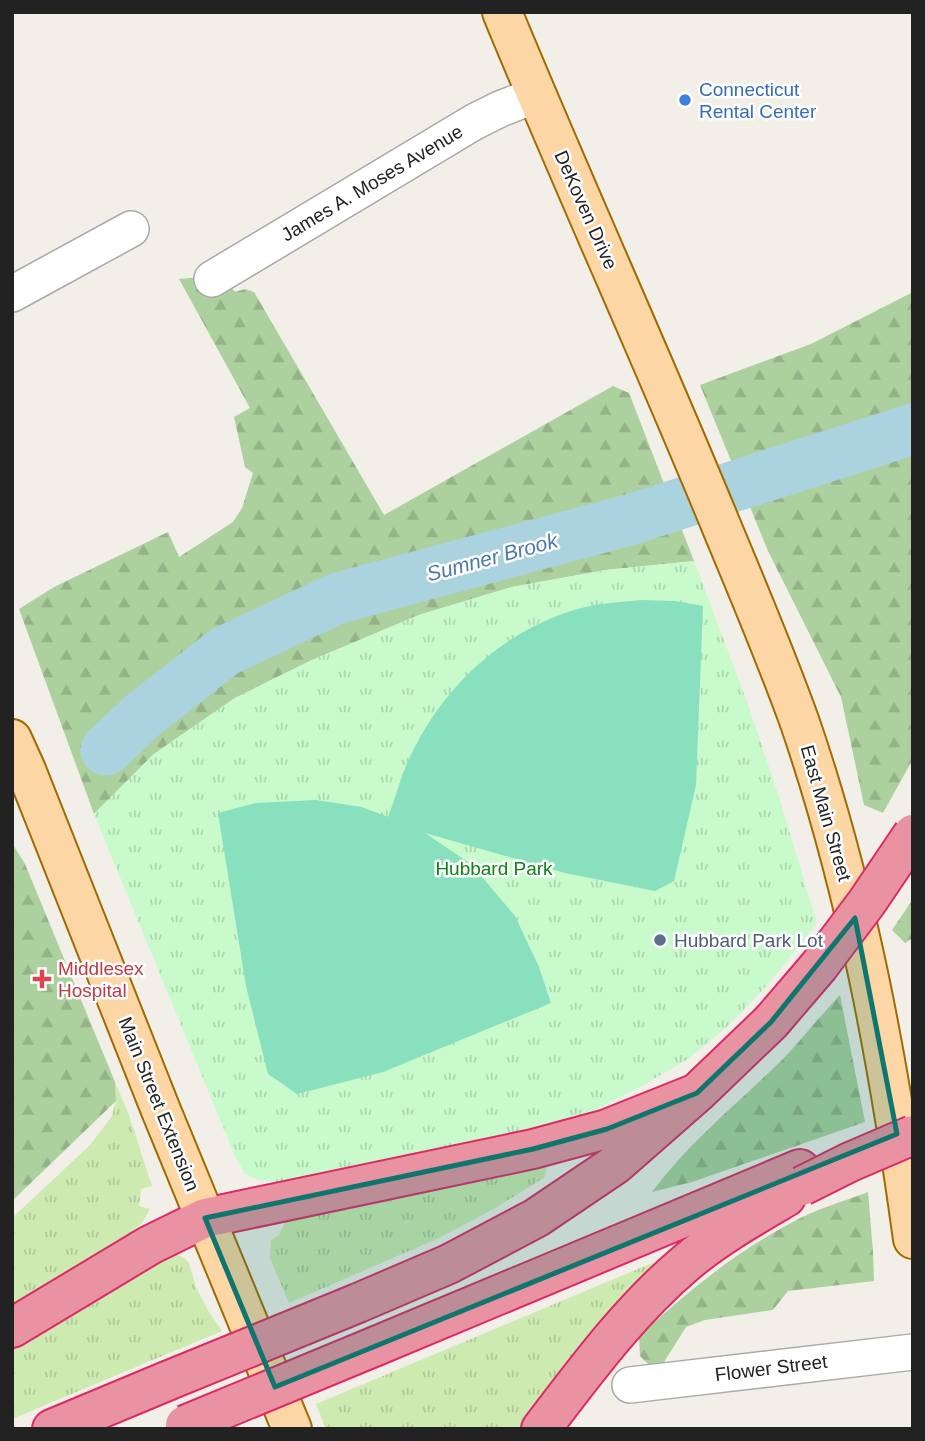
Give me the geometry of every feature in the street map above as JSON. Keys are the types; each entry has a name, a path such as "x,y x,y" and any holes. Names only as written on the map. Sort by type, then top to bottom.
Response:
{"highway":[{"path":"52,1429 449,1264 536,1218 615,1164 697,1093 771,1022 819,966 913,834"},
{"path":"12,1328 150,1245 205,1218 533,1149 607,1129 697,1093"},
{"path":"180,1427 376,1346 801,1178 913,1129"},
{"path":"541,1429 615,1335 678,1270 801,1178 850,1162 913,1135"}],"main road":[{"name":"DeKoven Drive","path":"502,12 673,407"},
{"name":"East Main Street","path":"673,407 770,642 800,724 847,881 896,1123 913,1239"},
{"name":"Main Street Extension","path":"12,738 292,1429"}],"street":[{"name":"James A. Moses Avenue","path":"212,279 474,122 536,95"},
{"path":"12,294 131,229"},
{"name":"Flower Street","path":"629,1385 913,1352"}],"highlighted area":[{"path":"855,918 897,1134 275,1387 205,1218 533,1149 607,1129 697,1093 771,1022"}],"green space":[{"path":"201,277 226,281 235,292 245,289 254,292 384,515 613,386 629,393 694,561 606,570 512,587 419,615 312,660 235,698 154,754 94,814 19,609 54,587 168,532 179,557 233,522 242,508 253,473 245,467 234,417 250,408 179,279"},
{"path":"913,292 913,759 883,813 864,805 841,697 768,551 700,385 811,344"},
{"name":"Hubbard Park","path":"694,561 746,699 817,923 769,983 729,1025 688,1059 591,1112 538,1128 282,1183 260,1180 245,1174 235,1156 94,814 154,754 235,698 312,660 419,615 512,587 606,570"},
{"path":"643,600 675,601 703,606 696,785 674,881 655,891 565,873 425,833 471,864 515,916 539,967 551,1003 383,1072 297,1094 268,1074 246,986 218,813 256,803 316,800 362,807 388,817 404,772 434,714 452,691 495,651 520,634 574,610"},
{"name":"Middlesex Hospital","path":"12,843 25,864 115,1082 116,1101 12,1201"},
{"path":"913,899 913,938 905,943 892,930"},
{"path":"840,995 865,1122 692,1182 652,1192 682,1156 782,1060"},
{"path":"115,1082 129,1115 152,1186 141,1189 139,1206 150,1209 142,1223 131,1232 12,1308 12,1218 90,1145 112,1116 116,1101"},
{"path":"547,1165 545,1177 497,1207 439,1238 289,1303 270,1258 271,1240 279,1235 285,1222 306,1212"},
{"path":"868,1192 874,1281 788,1291 773,1310 705,1320 686,1327 664,1362 652,1368 640,1356 639,1336 729,1261 798,1219"},
{"path":"173,1253 189,1263 196,1287 222,1331 12,1419 12,1347"},
{"path":"652,1263 659,1263 524,1429 326,1429 316,1404"}],"waterway":[{"name":"Sumner Brook","path":"106,750 143,715 225,651 338,598 629,520 913,429"}],"place":[{"name":"Connecticut Rental Center","path":"685,100"},
{"name":"Hubbard Park Lot","path":"660,940"},
{"name":"Middlesex Hospital","path":"42,979"}]}
